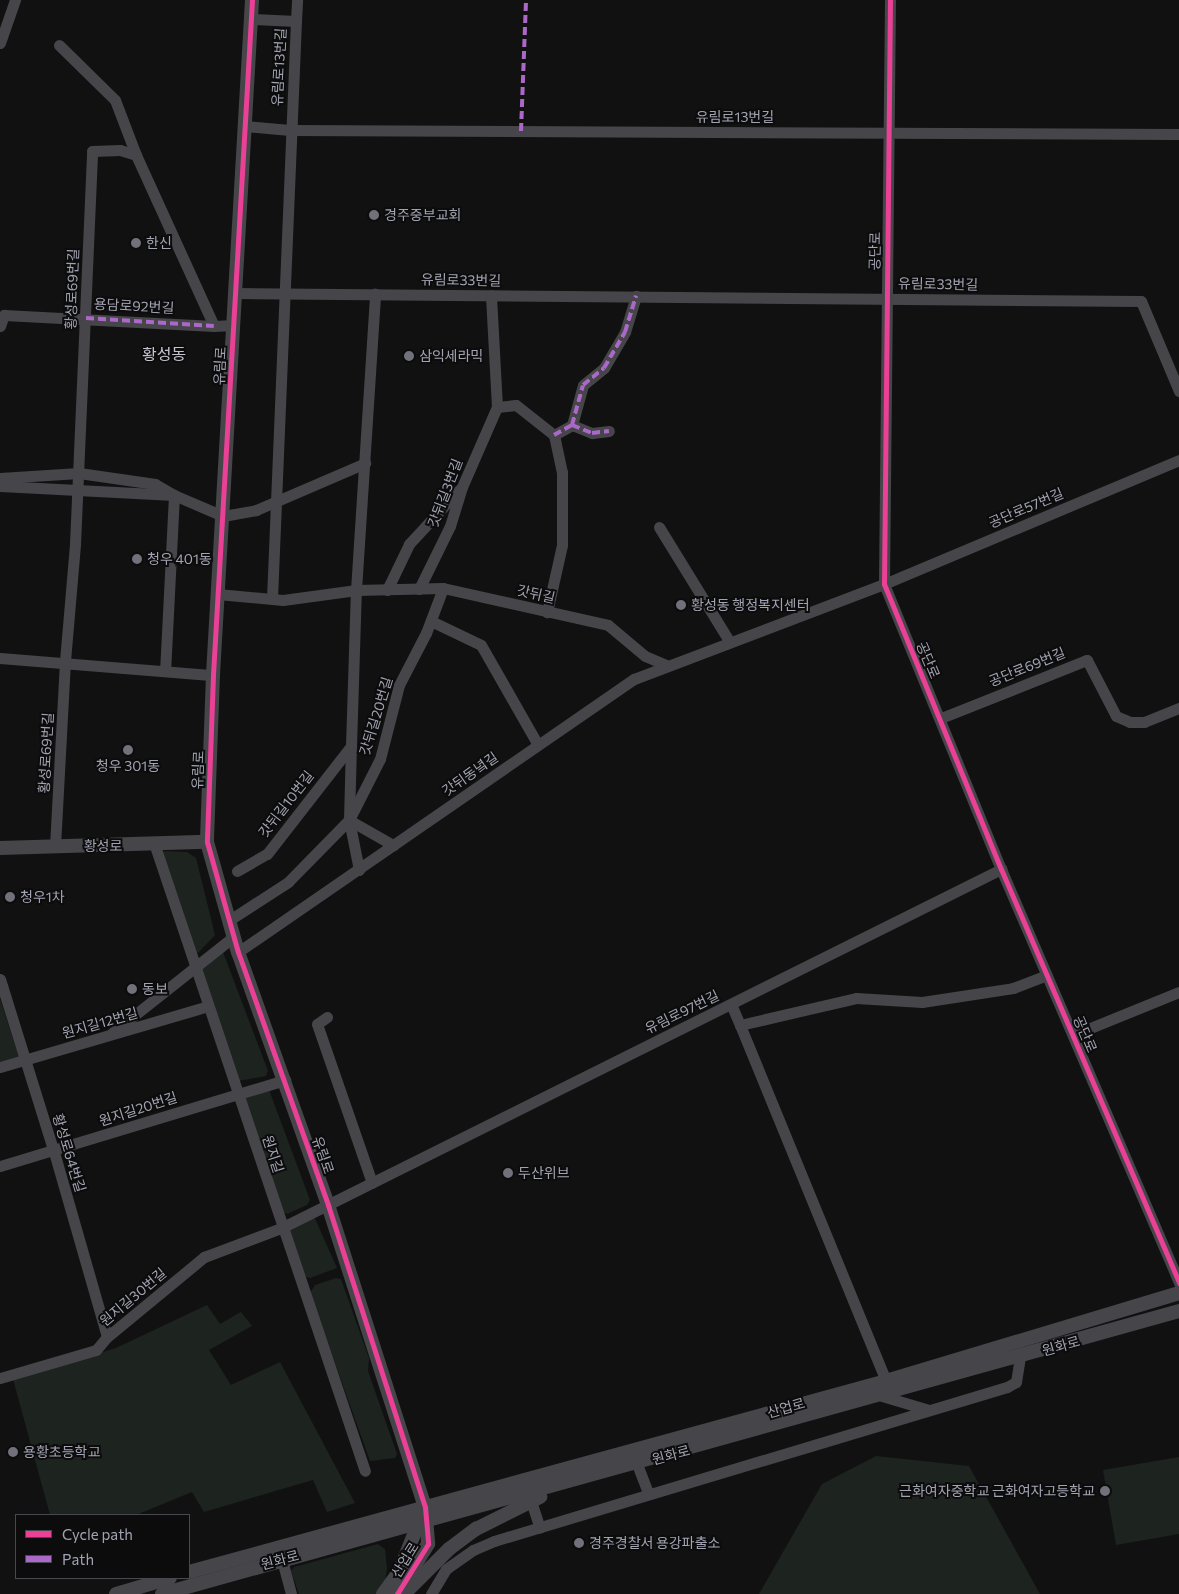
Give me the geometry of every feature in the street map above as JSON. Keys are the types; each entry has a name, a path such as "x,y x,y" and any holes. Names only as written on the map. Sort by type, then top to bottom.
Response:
{"street":[{"path":"0,43 15,0"},
{"name":"유림로","path":"252,0 217,594 207,842 233,937 328,1205 424,1517"},
{"path":"296,21 297,0"},
{"name":"공단로","path":"890,0 885,299 884,584 1001,869 1179,1283"},
{"name":"유림로13번길","path":"251,19 296,21 290,130"},
{"path":"59,45 115,100 136,155 214,326 234,325"},
{"name":"유림로13번길","path":"245,126 290,130 1179,134"},
{"path":"272,599 290,130"},
{"name":"황성로69번길","path":"55,846 65,661 78,492 92,151 120,150 136,155"},
{"name":"유림로33번길","path":"236,293 1142,301 1179,391"},
{"path":"359,870 349,820 351,746 356,590 375,294"},
{"name":"갓뒤길3번길","path":"419,589 450,526 462,487 497,407 491,295"},
{"path":"572,426 583,385 604,368 625,332 636,296"},
{"name":"용담로92번길","path":"0,326 4,315 214,326"},
{"path":"497,407 516,405 554,435 562,472 562,545 547,612"},
{"path":"554,435 572,426 592,433 609,431"},
{"name":"공단로57번길","path":"884,584 1179,460"},
{"path":"0,478 79,473 155,484 174,496 223,516 256,510 364,463"},
{"path":"0,486 78,492 174,496"},
{"path":"387,590 409,544 462,487"},
{"path":"165,671 174,496"},
{"path":"659,527 730,641"},
{"name":"갓뒤동녘길","path":"238,952 634,678 884,584"},
{"name":"갓뒤길","path":"217,594 283,600 356,590 443,588 608,625 646,656 666,665"},
{"name":"갓뒤길20번길","path":"228,921 288,882 349,820 380,759 400,684 431,621 443,588"},
{"path":"431,621 481,645 538,745"},
{"path":"0,658 65,661 213,675"},
{"name":"공단로69번길","path":"940,718 1087,660 1116,716 1130,722 1144,722 1179,708"},
{"name":"갓뒤길10번길","path":"236,871 267,854 351,746"},
{"path":"349,820 393,845"},
{"name":"황성로","path":"0,848 155,846 207,842"},
{"name":"원지길","path":"155,846 281,1228 365,1471"},
{"path":"731,1004 1001,869"},
{"path":"107,1037 233,937"},
{"path":"740,1025 856,998 922,1002 1013,988 1047,975"},
{"name":"황성로64번길","path":"0,979 54,1152 106,1337"},
{"path":"1073,1035 1179,992"},
{"name":"유림로97번길","path":"328,1205 731,1004 886,1381"},
{"name":"원지길12번길","path":"0,1067 208,1006"},
{"path":"327,1017 317,1024 372,1183"},
{"name":"원지길20번길","path":"0,1166 54,1152 236,1092 285,1080"},
{"name":"원지길30번길","path":"0,1378 96,1350 106,1337 204,1258 281,1228 328,1205"},
{"name":"산업로","path":"383,1594 399,1572 424,1517 1179,1293"},
{"name":"원화로","path":"190,1572 424,1517 637,1464 1020,1358 1179,1311"},
{"path":"431,1594 446,1569 473,1550 648,1493 930,1410 1016,1382 1020,1358"},
{"path":"882,1396 930,1410"},
{"path":"637,1464 648,1493"},
{"path":"404,1594 427,1569 476,1529 531,1501 598,1474"},
{"path":"531,1501 540,1528"},
{"name":"산업로","path":"397,1594 428,1544 424,1517"},
{"name":"원화로","path":"162,1594 424,1517"},
{"path":"282,1560 291,1594"},
{"path":"425,1594 422,1578 427,1569"},
{"path":"116,1594 167,1579"}],"shaded area":[{"path":"164,851 187,852 196,858 215,935 198,953 192,951 162,855"},
{"path":"220,952 223,952 268,1071 266,1076 238,1081 198,967"},
{"path":"0,999 19,1057 0,1062"},
{"path":"268,1087 310,1200 307,1205 287,1214 281,1211 243,1094"},
{"path":"313,1214 337,1268 310,1278 302,1275 288,1232 289,1226"},
{"path":"336,1278 341,1279 369,1358 368,1371 397,1454 395,1458 370,1461 310,1293 315,1285"},
{"path":"207,1305 220,1324 241,1312 252,1326 209,1350 231,1385 280,1362 355,1503 327,1512 313,1480 204,1512 192,1492 138,1514 50,1514 13,1379 116,1348"},
{"path":"876,1456 969,1466 1040,1594 759,1594 822,1484"},
{"path":"1179,1457 1179,1534 1116,1545 1103,1470"},
{"path":"378,1544 385,1549 387,1568 385,1582 376,1594 299,1594 291,1571 294,1567"}],"marked path":[{"path":"521,131 526,0"},
{"path":"572,425 583,385 604,368 625,332 636,296"},
{"path":"86,318 214,326"},
{"path":"554,435 572,425 592,433 609,431"}],"cycle path":[{"path":"252,0 213,675 207,842 238,952 328,1205 425,1507 428,1544 397,1594"},
{"path":"890,0 884,584 1001,869 1179,1283"}],"place":[{"name":"경주중부교회","path":"374,215"},
{"name":"한신","path":"136,243"},
{"name":"삼익세라믹","path":"409,356"},
{"name":"청우 401동","path":"137,559"},
{"name":"황성동 행정복지센터","path":"681,605"},
{"name":"청우 301동","path":"128,750"},
{"name":"청우1차","path":"10,897"},
{"name":"동보","path":"132,989"},
{"name":"두산위브","path":"508,1173"},
{"name":"용황초등학교","path":"13,1452"},
{"name":"근화여자중학교 근화여자고등학교","path":"1105,1491"},
{"name":"경주경찰서 용강파출소","path":"579,1543"}],"district":[{"name":"황성동","path":"164,354"}]}
